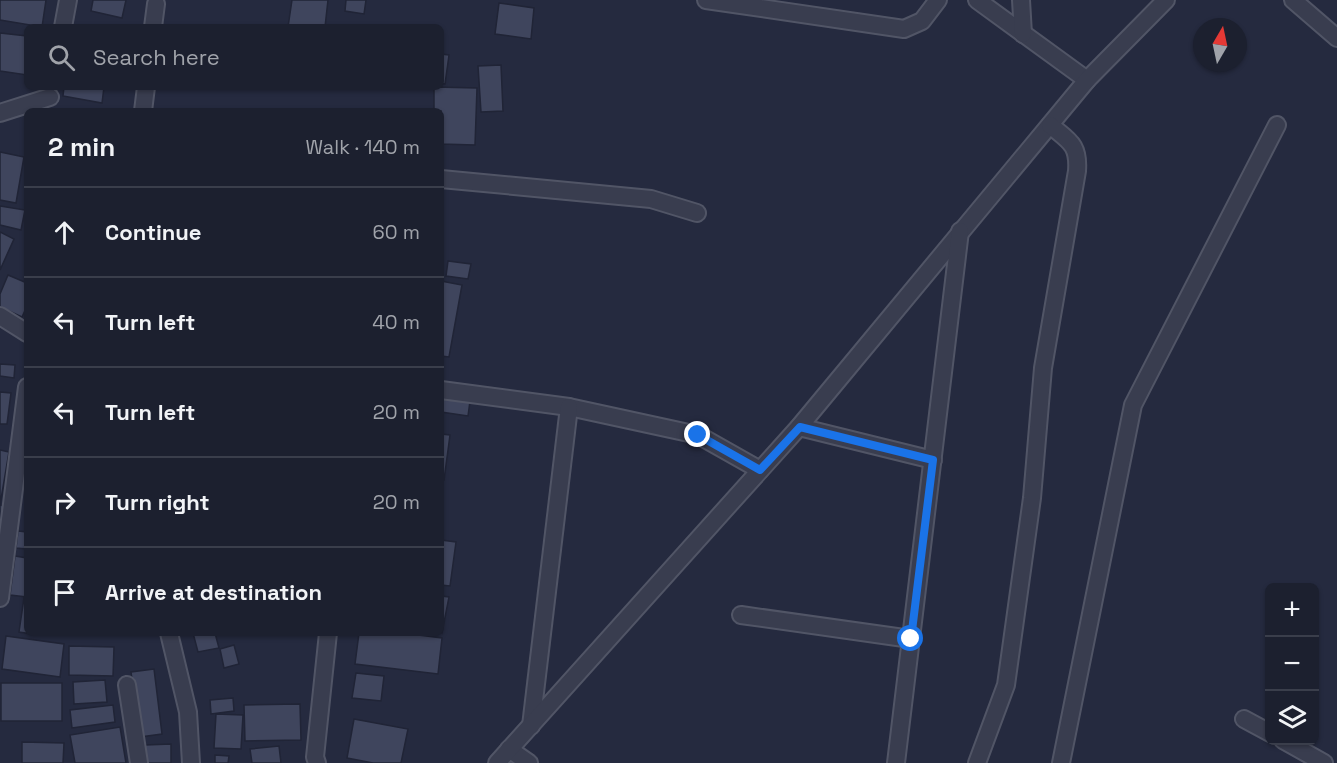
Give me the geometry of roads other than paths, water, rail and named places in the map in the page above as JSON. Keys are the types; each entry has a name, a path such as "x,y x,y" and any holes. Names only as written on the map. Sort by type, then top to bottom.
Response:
{"street":[{"path":"64,24 68,0"},
{"path":"706,0 904,28 922,21 938,0"},
{"path":"979,0 1087,80"},
{"path":"1021,0 1023,34"},
{"path":"497,763 800,427 1087,80 1166,0"},
{"path":"1293,0 1337,38"},
{"path":"153,24 156,4"},
{"path":"143,108 146,90"},
{"path":"0,113 50,98"},
{"path":"1061,763 1133,405 1277,124"},
{"path":"977,763 1006,685 1032,498 1043,368 1077,171 1078,156 1074,145 1050,125"},
{"path":"444,179 651,199 697,213"},
{"path":"896,763 960,231"},
{"path":"0,316 24,331"},
{"path":"444,390 570,407 698,435 760,470"},
{"path":"531,726 570,407"},
{"path":"0,598 24,410"},
{"path":"800,427 933,460"},
{"path":"741,615 911,639"},
{"path":"170,636 188,712 191,763"},
{"path":"317,763 315,757 328,636"},
{"path":"127,685 139,763"},
{"path":"1244,719 1265,731"},
{"path":"1290,745 1324,763"},
{"path":"509,749 529,763"}]}
